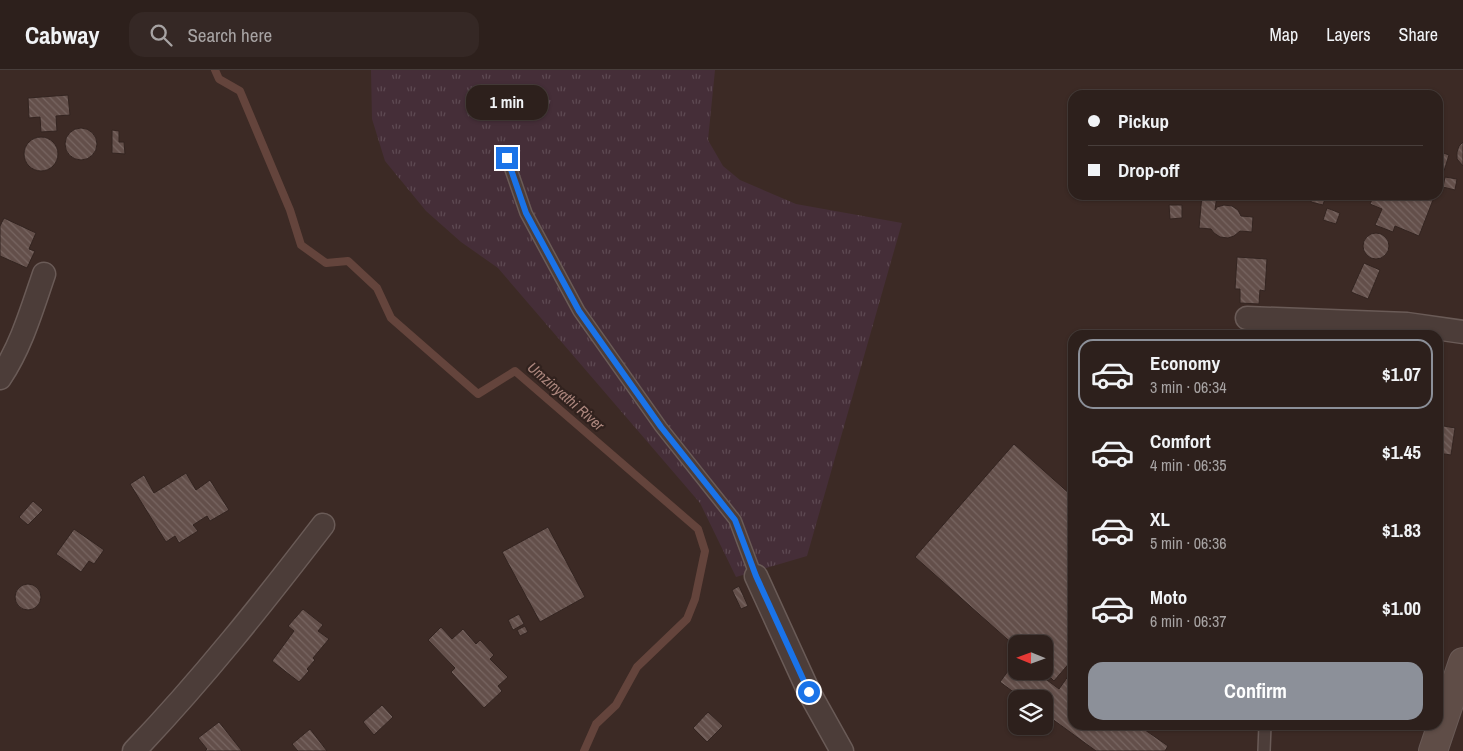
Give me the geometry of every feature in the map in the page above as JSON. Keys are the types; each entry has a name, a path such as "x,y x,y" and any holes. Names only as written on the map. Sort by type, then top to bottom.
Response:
{"main road":[{"path":"1443,721 1463,662"},
{"path":"1433,751 1440,730"}],"street":[{"path":"0,378 28,321 44,274"},
{"path":"1247,318 1406,324 1463,332"},
{"path":"134,751 214,663 323,525"},
{"path":"756,576 809,692 842,751"}],"lane":[{"path":"507,158 526,213 579,311 661,427 735,520 756,576"},
{"path":"1264,751 1266,730"}],"green space":[{"path":"371,70 715,70 708,140 723,166 740,180 796,204 902,223 807,556 736,577 700,503 498,268 461,242 426,211 385,161 372,119"}],"building":[{"path":"68,95 70,115 56,116 57,131 41,132 40,117 29,118 28,98"},
{"path":"81,128 92,133 97,144 92,155 81,160 70,155 65,144 70,133"},
{"path":"112,130 119,131 119,142 124,142 125,154 112,153"},
{"path":"41,137 53,142 58,154 53,166 41,171 29,166 24,154 29,142"},
{"path":"1463,142 1463,166 1457,159 1457,152"},
{"path":"1443,153 1449,155 1443,171"},
{"path":"1445,177 1457,179 1455,190 1443,187"},
{"path":"1202,200 1216,200 1215,210 1217,207 1224,205 1232,206 1238,210 1241,216 1253,217 1252,232 1240,231 1228,238 1220,237 1211,229 1199,228"},
{"path":"1311,200 1324,200 1323,205 1311,202"},
{"path":"1372,200 1433,200 1419,236 1395,226 1393,232 1375,225 1382,209 1370,204"},
{"path":"1169,205 1182,205 1182,218 1170,219"},
{"path":"1327,208 1340,213 1336,224 1323,220"},
{"path":"4,218 36,233 29,249 35,251 27,268 0,256 0,226"},
{"path":"1376,233 1385,237 1389,246 1385,255 1376,259 1367,255 1363,246 1367,237"},
{"path":"1237,257 1267,259 1265,291 1260,290 1259,304 1240,303 1240,289 1235,289"},
{"path":"1364,263 1380,270 1368,299 1351,292"},
{"path":"1443,426 1455,428 1451,455 1443,454"},
{"path":"1014,444 1068,492 1068,665 1054,681 1053,635 1008,635 1008,640 915,557"},
{"path":"186,473 196,490 210,480 229,510 210,521 207,516 193,525 198,531 179,543 175,536 166,542 130,484 144,475 154,493"},
{"path":"33,501 43,510 28,525 19,517"},
{"path":"548,527 585,597 540,622 502,552"},
{"path":"74,529 104,550 94,564 89,561 81,572 56,554"},
{"path":"28,584 37,588 41,597 37,606 28,610 19,606 15,597 19,588"},
{"path":"739,586 748,606 741,609 732,590"},
{"path":"303,609 323,625 318,631 329,639 313,658 315,660 307,669 309,671 299,682 272,661 294,631 288,626"},
{"path":"519,614 524,624 513,630 508,620"},
{"path":"525,626 528,632 520,636 517,630"},
{"path":"441,627 452,639 463,629 476,644 480,640 494,655 490,659 508,677 498,686 502,691 484,708 451,672 455,668 428,640"},
{"path":"1008,671 1008,680 1047,680 1059,689 1068,676 1068,730 1145,730 1168,746 1165,751 1096,751 1053,720 1053,690 1011,690 1000,682"},
{"path":"382,705 393,717 374,735 363,722"},
{"path":"708,712 723,726 707,742 693,728"},
{"path":"219,722 242,751 205,751 207,749 198,738"},
{"path":"310,729 327,751 298,751 292,744"}],"waterway":[{"name":"Umzinyathi River","path":"215,70 219,79 240,91 290,210 301,245 326,263 348,261 377,288 391,318 478,394 515,371 698,529 705,551 695,599 687,619 637,667 616,705 596,724 584,751"}],"route":[{"path":"507,158 526,213 579,311 661,427 735,520 756,576 809,692"}]}
